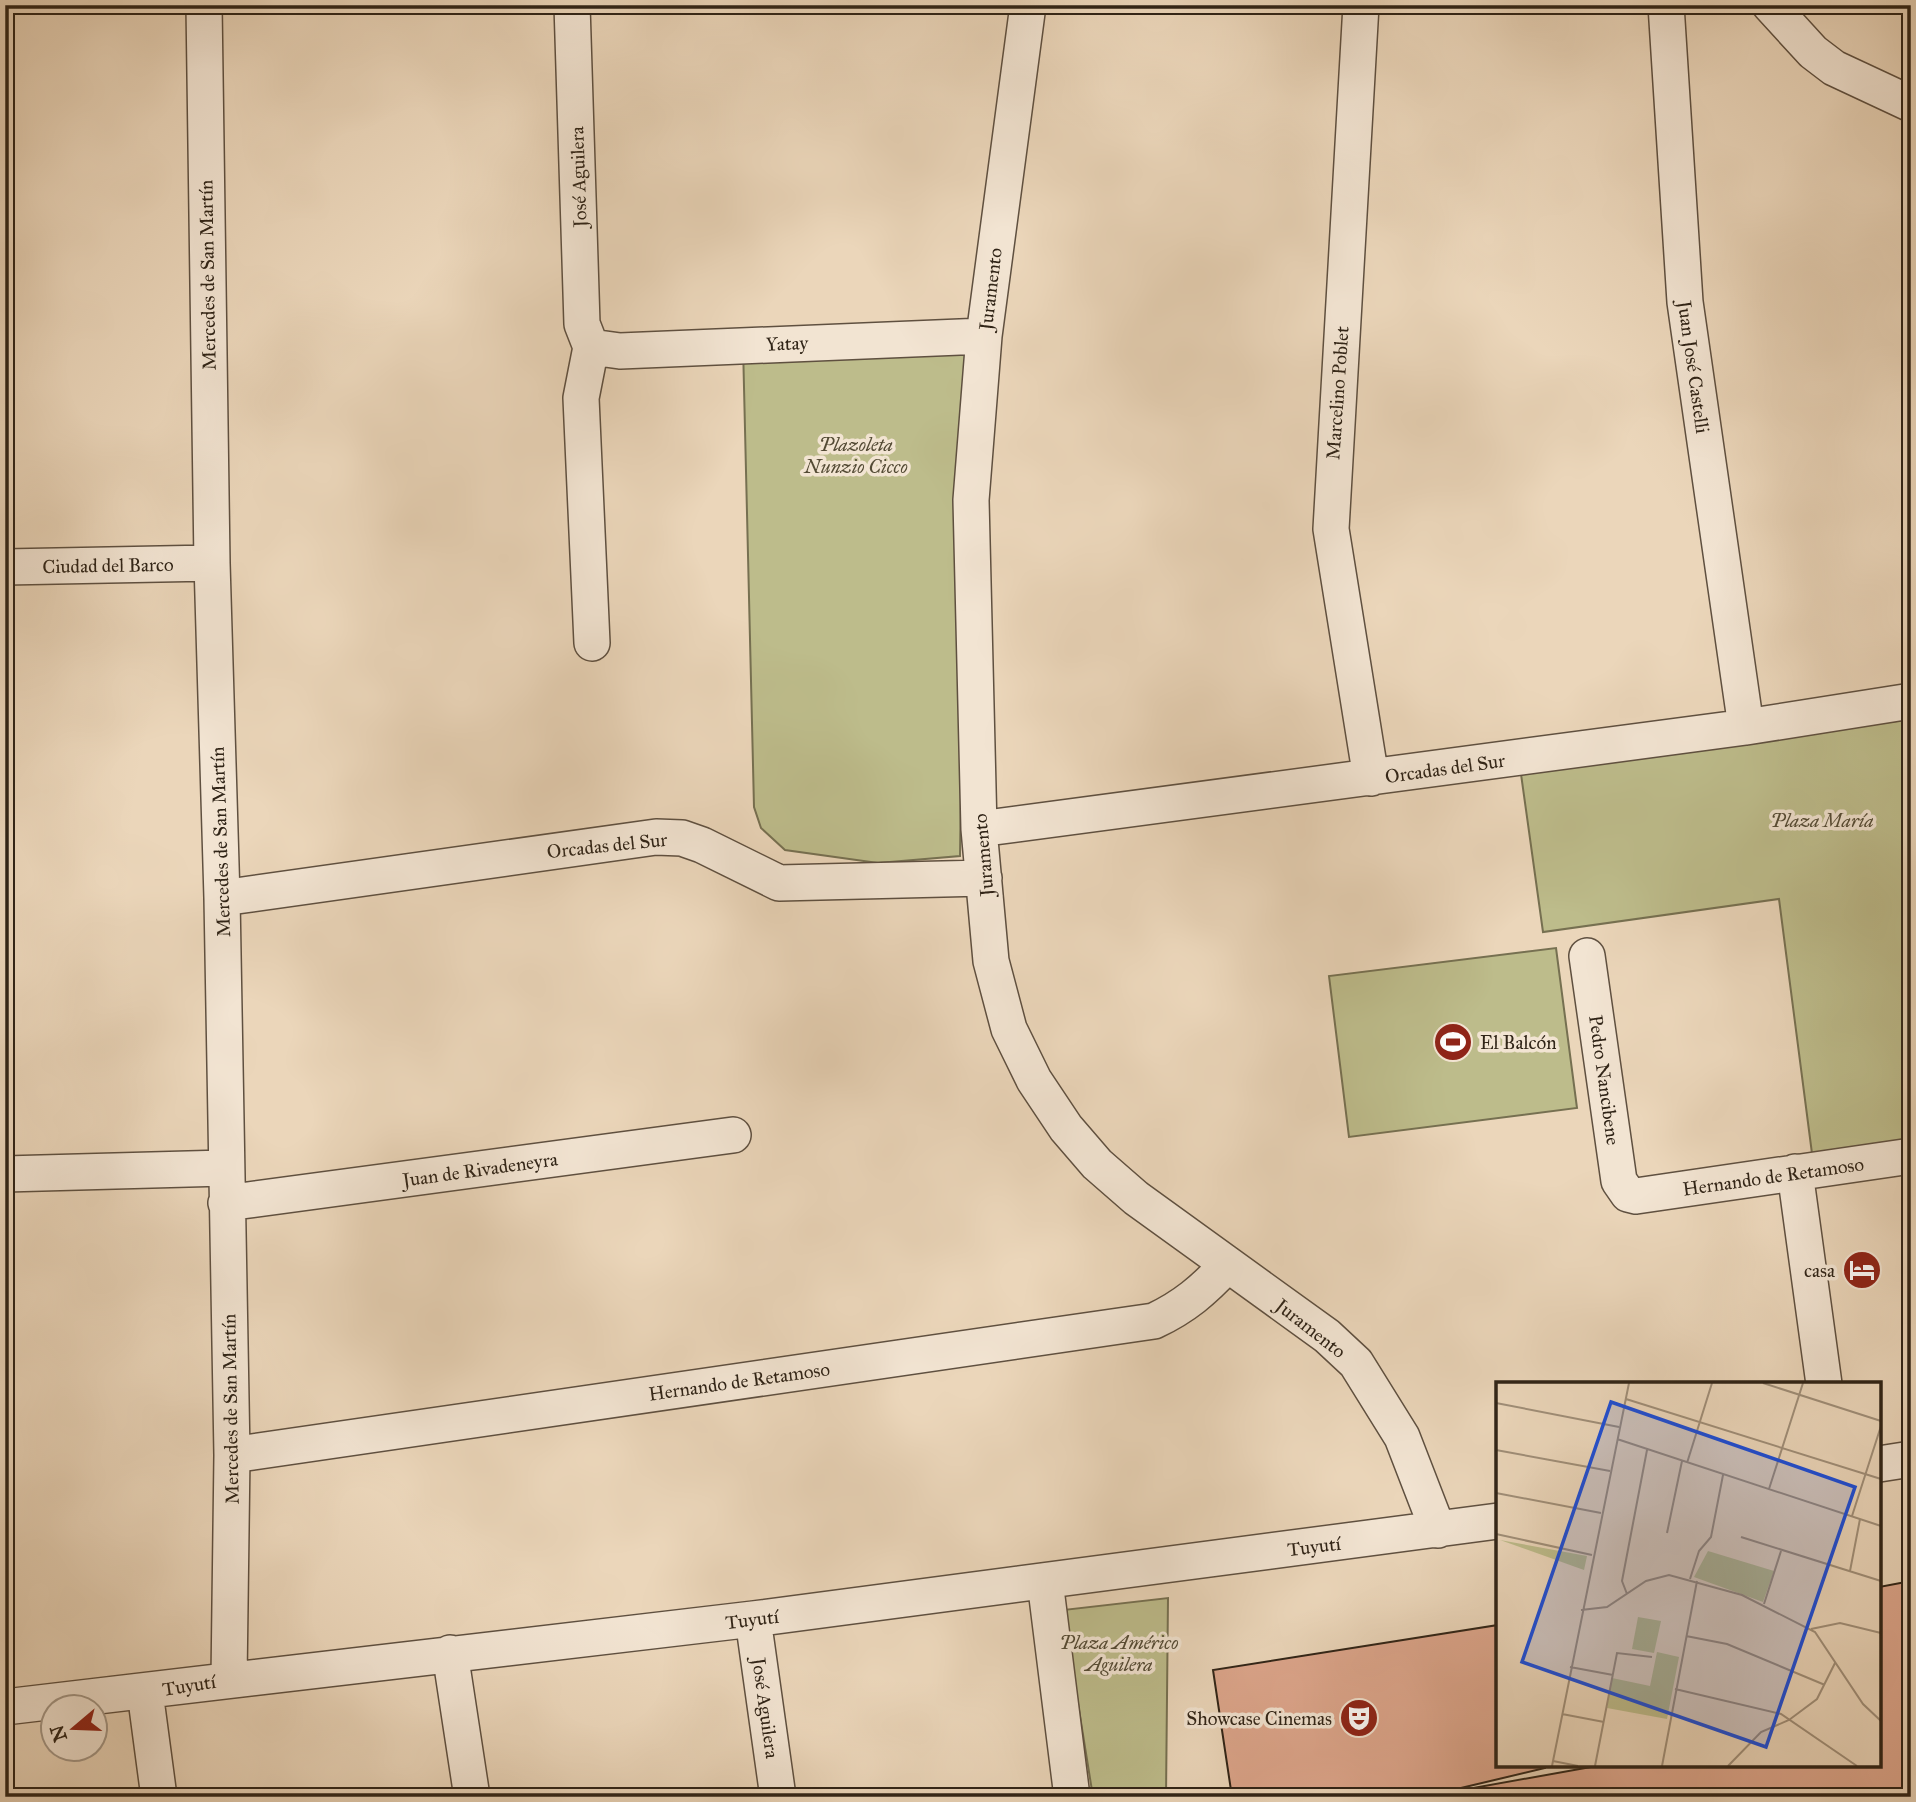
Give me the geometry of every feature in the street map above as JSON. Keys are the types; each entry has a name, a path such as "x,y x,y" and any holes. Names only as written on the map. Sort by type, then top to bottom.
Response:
{"street":[{"name":"Mercedes de San Martín","path":"204,5 212,563 222,898 232,1455 229,1679"},
{"name":"José Aguilera","path":"572,5 582,324 591,347"},
{"name":"Juramento","path":"1028,5 984,336 971,500 979,829 991,961 1009,1029 1034,1080 1066,1128 1097,1164 1136,1198 1328,1336 1356,1363 1402,1437 1438,1530"},
{"name":"Marcelino Poblet","path":"1361,5 1331,529 1371,778"},
{"name":"Juan José Castelli","path":"1666,5 1685,302 1746,727"},
{"path":"1770,5 1813,52 1834,68 1911,104"},
{"name":"Yatay","path":"591,347 620,351 984,336"},
{"path":"591,347 581,398 592,643"},
{"name":"Ciudad del Barco","path":"5,567 212,563"},
{"name":"Orcadas del Sur","path":"979,829 1746,727 1911,701"},
{"name":"Orcadas del Sur","path":"222,898 656,837 682,838 702,845 779,883 985,878"},
{"name":"Pedro Nancibene","path":"1587,956 1619,1181 1628,1194 1636,1196"},
{"name":"Juan de Rivadeneyra","path":"226,1203 733,1135"},
{"name":"Hernando de Retamoso","path":"1636,1196 1911,1156"},
{"path":"5,1174 225,1168"},
{"path":"1795,1172 1824,1382"},
{"name":"Hernando de Retamoso","path":"232,1455 1154,1321 1179,1310 1203,1291 1227,1265"},
{"path":"1881,1464 1911,1459"},
{"name":"Tuyutí","path":"5,1707 753,1619 1496,1521"},
{"path":"1045,1581 1072,1797"},
{"name":"José Aguilera","path":"753,1619 778,1797"},
{"path":"450,1653 472,1797"},
{"path":"145,1692 159,1797"}],"green space":[{"name":"Plazoleta Nunzio Cicco","path":"743,345 967,345 960,856 878,863 785,850 761,828 754,807"},
{"name":"Plaza María","path":"1911,719 1911,1152 1814,1169 1779,899 1543,932 1521,774"},
{"name":"El Balcón","path":"1556,948 1577,1108 1349,1137 1329,976"},
{"name":"Plaza Américo Aguilera","path":"1168,1598 1166,1797 1093,1797 1063,1610"}],"building":[{"path":"1911,1581 1911,1797 1423,1797 1591,1767 1881,1767 1881,1587"},
{"name":"Showcase Cinemas","path":"1496,1625 1496,1767 1545,1768 1423,1797 1232,1797 1213,1670"}],"place":[{"name":"El Balcón","path":"1453,1042"},
{"name":"casa","path":"1862,1270"},
{"name":"Showcase Cinemas","path":"1359,1718"}]}
